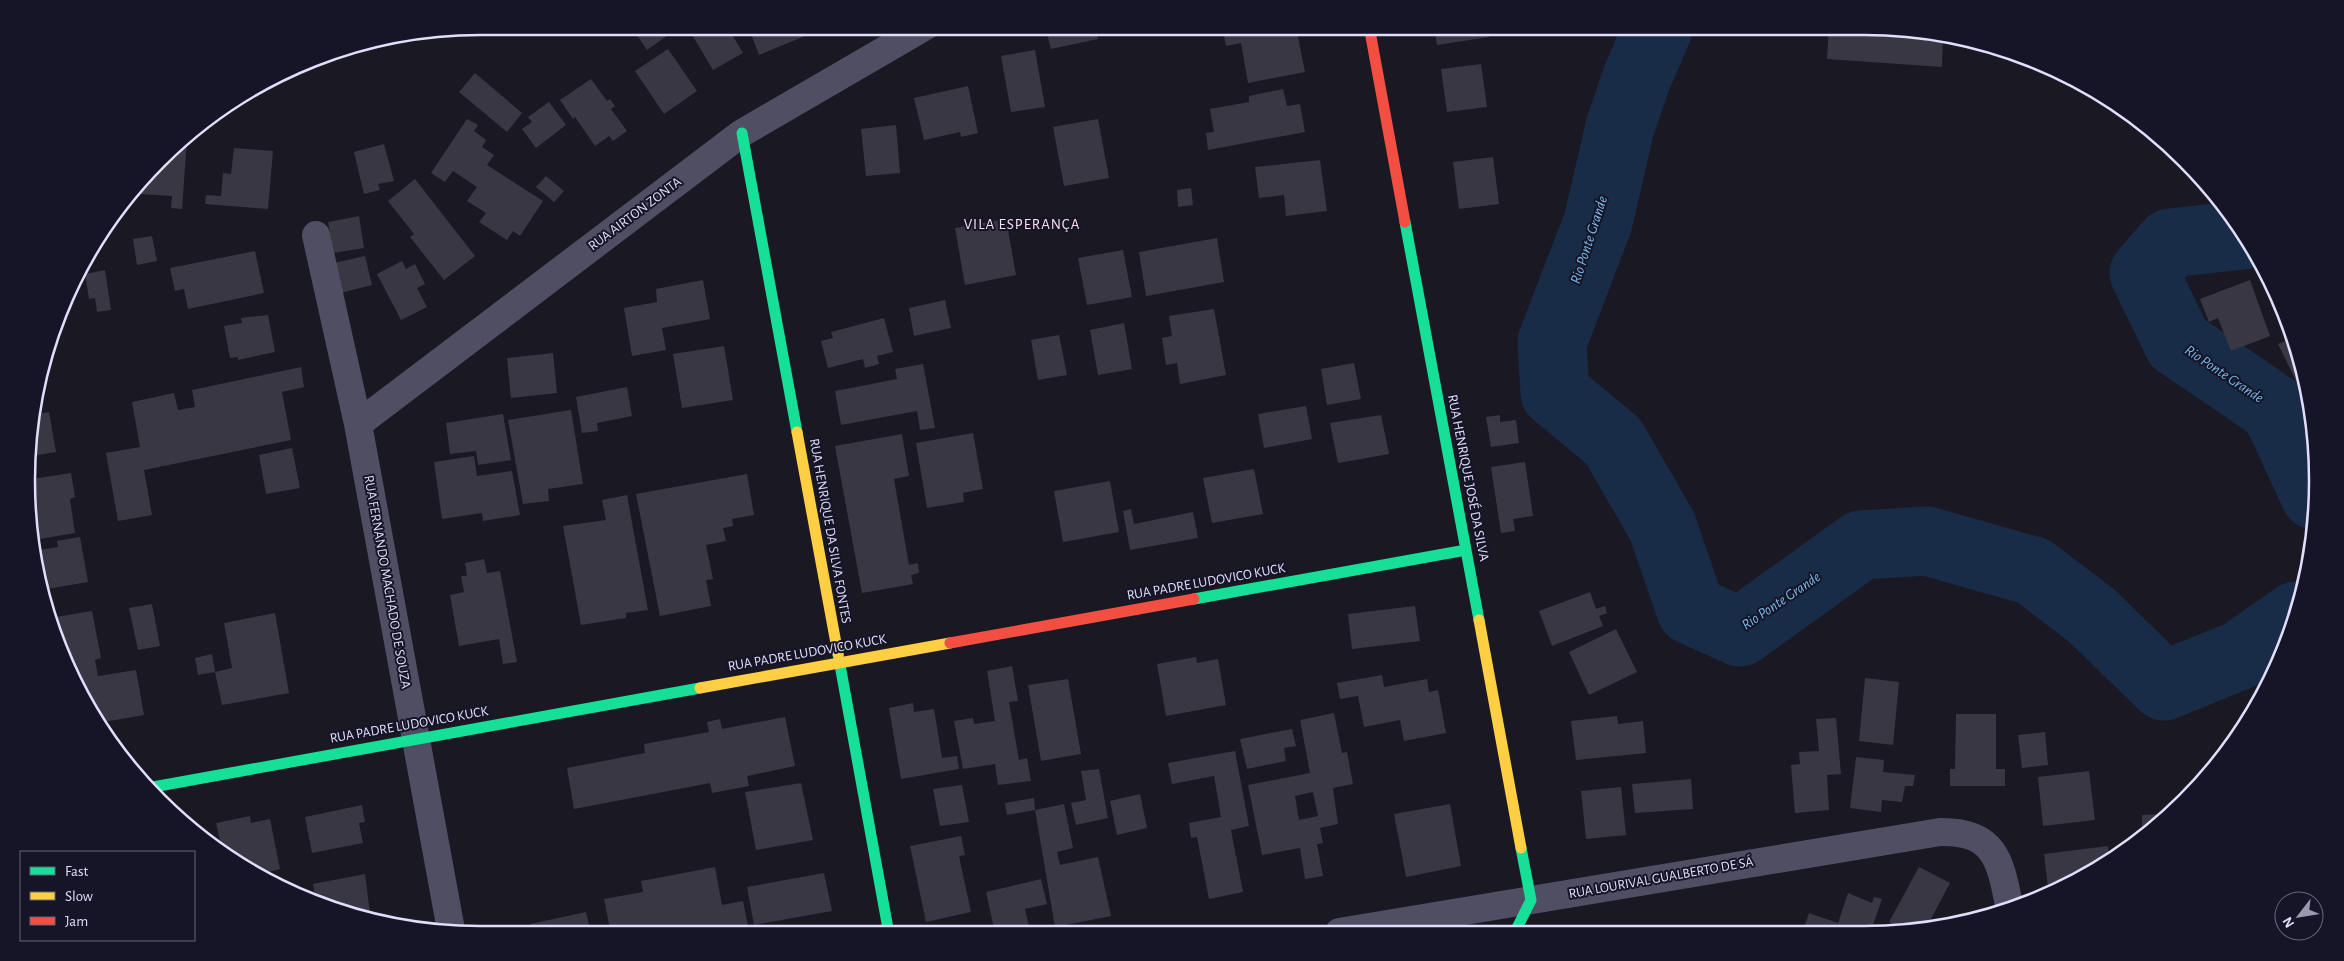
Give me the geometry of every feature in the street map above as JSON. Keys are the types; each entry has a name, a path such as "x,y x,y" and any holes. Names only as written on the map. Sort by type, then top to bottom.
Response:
{"street":[{"name":"RUA AIRTON ZONTA","path":"358,424 742,133 911,35"},
{"name":"RUA HENRIQUE JOSÉ DA SILVA","path":"1371,35 1531,900"},
{"name":"RUA HENRIQUE DA SILVA FONTES","path":"742,133 888,926"},
{"name":"RUA FERNANDO MACHADO DE SOUZA","path":"316,235 358,424 450,925"},
{"name":"RUA PADRE LUDOVICO KUCK","path":"157,786 1466,550"},
{"name":"RUA LOURIVAL GUALBERTO DE SÁ","path":"1375,926 1940,832 1963,831 1981,840 1998,862 2004,876 2008,901"},
{"path":"1519,926 1531,900"}],"building":[{"path":"637,35 668,35 647,50"},
{"path":"692,35 732,35 743,53 713,70"},
{"path":"751,35 805,35 805,36 759,55"},
{"path":"1047,35 1097,35 1098,39 1051,49"},
{"path":"1224,35 1298,35 1305,72 1248,83 1241,43 1226,46"},
{"path":"1435,35 1489,35 1489,37 1437,45"},
{"path":"1828,35 1893,36 1943,43 1942,67 1827,59"},
{"path":"668,49 697,91 664,114 635,71"},
{"path":"1035,50 1045,107 1011,112 1001,56"},
{"path":"1481,64 1487,107 1447,112 1441,69"},
{"path":"475,73 522,113 507,132 459,92"},
{"path":"591,79 607,101 610,99 615,106 611,109 627,131 613,141 609,136 595,146 575,117 573,119 560,100"},
{"path":"968,86 978,133 961,137 960,132 924,140 914,98"},
{"path":"1283,89 1287,106 1300,104 1305,132 1208,150 1206,133 1214,132 1210,109 1249,102 1249,96"},
{"path":"549,102 566,125 536,148 522,129 532,122 528,117"},
{"path":"467,119 478,125 474,131 486,140 482,147 494,155 487,165 543,201 520,236 513,231 507,240 479,222 486,213 467,201 477,187 453,171 445,182 431,173"},
{"path":"1098,119 1109,178 1064,186 1053,127"},
{"path":"896,125 900,173 866,176 861,129"},
{"path":"384,144 394,181 378,184 380,190 364,194 354,152"},
{"path":"186,146 182,209 171,208 172,196 140,194 165,165"},
{"path":"234,148 273,151 268,209 205,204 206,195 221,196 223,173 231,174"},
{"path":"1493,157 1499,204 1459,209 1453,162"},
{"path":"1320,160 1327,211 1286,216 1284,195 1259,198 1255,167"},
{"path":"546,176 564,191 554,202 536,187"},
{"path":"415,179 475,256 444,280 410,237 414,234 388,201"},
{"path":"1191,188 1193,205 1178,207 1177,190"},
{"path":"359,216 364,248 333,253 328,222"},
{"path":"1006,219 1016,275 965,285 955,228"},
{"path":"152,236 157,261 137,265 133,239"},
{"path":"1217,238 1224,282 1146,296 1139,252"},
{"path":"1123,250 1132,297 1087,305 1078,258"},
{"path":"255,251 264,293 188,309 184,289 175,291 170,268"},
{"path":"365,256 372,285 341,293 334,263"},
{"path":"402,261 406,269 415,264 425,284 417,288 427,307 401,320 377,274"},
{"path":"105,270 111,310 97,312 95,298 89,299 86,274"},
{"path":"703,280 710,319 662,328 666,350 632,356 624,308 657,302 656,289"},
{"path":"2250,280 2270,336 2231,351 2218,318 2209,322 2200,299"},
{"path":"945,300 951,328 914,336 909,308"},
{"path":"1214,309 1226,375 1180,384 1177,363 1166,365 1162,338 1172,336 1169,316"},
{"path":"268,315 275,352 238,360 238,357 230,358 224,326 242,323 241,318"},
{"path":"884,318 893,352 877,356 879,364 865,368 863,359 828,368 821,341 833,338 831,332"},
{"path":"1124,323 1132,369 1098,375 1090,330"},
{"path":"1059,335 1067,375 1038,380 1031,340"},
{"path":"2286,341 2297,380 2296,381 2278,344"},
{"path":"724,346 733,400 682,408 673,354"},
{"path":"553,353 557,393 511,398 507,358"},
{"path":"1354,363 1361,399 1327,405 1321,369"},
{"path":"923,364 935,428 920,430 917,411 841,425 835,391 897,379 895,369"},
{"path":"301,367 304,387 282,392 291,440 144,470 152,515 118,521 106,453 140,447 132,402 174,393 178,410 195,407 192,390"},
{"path":"627,387 632,416 597,423 598,431 582,433 576,397"},
{"path":"1306,406 1312,439 1264,448 1258,414"},
{"path":"571,410 583,484 548,489 549,501 523,504 508,420"},
{"path":"49,412 56,452 36,455 39,422 41,413"},
{"path":"503,414 511,460 478,465 476,451 450,454 446,423"},
{"path":"1381,415 1389,454 1338,463 1330,423"},
{"path":"1500,415 1500,422 1516,420 1519,443 1491,447 1486,417"},
{"path":"973,433 983,489 963,493 964,502 927,508 916,443"},
{"path":"902,434 909,476 894,479 909,565 918,563 919,573 911,575 913,584 862,593 835,446"},
{"path":"292,448 300,488 266,494 259,455"},
{"path":"474,456 477,476 512,471 520,515 483,521 482,513 442,519 434,462"},
{"path":"1525,462 1533,516 1513,519 1515,531 1501,533 1491,467"},
{"path":"1254,469 1263,514 1212,523 1203,478"},
{"path":"71,473 75,497 70,499 75,533 39,539 35,479"},
{"path":"747,474 754,515 732,519 733,526 723,528 726,541 706,545 713,579 706,580 711,606 660,616 636,494"},
{"path":"1110,481 1119,532 1063,542 1054,491"},
{"path":"627,495 648,610 626,613 626,618 581,625 563,526 606,520 602,500"},
{"path":"1131,509 1134,524 1193,512 1198,538 1130,550 1123,511"},
{"path":"80,537 88,582 48,589 41,550 58,547 57,541"},
{"path":"484,559 487,573 500,571 517,662 503,664 499,639 459,646 450,595 464,592 461,576 467,576 465,563"},
{"path":"1590,592 1596,609 1605,606 1607,613 1599,616 1603,626 1552,646 1539,611"},
{"path":"152,604 160,646 138,650 129,608"},
{"path":"1415,606 1420,641 1352,649 1348,614"},
{"path":"92,611 101,658 95,660 98,676 136,670 144,715 106,722 81,678 57,617"},
{"path":"275,613 289,693 222,705 215,672 232,668 224,623"},
{"path":"1616,629 1637,672 1589,695 1569,652"},
{"path":"212,654 215,672 198,675 195,658"},
{"path":"1196,657 1197,663 1218,659 1226,705 1166,716 1157,664"},
{"path":"1012,666 1018,701 1009,702 1019,760 1027,758 1031,781 998,785 995,764 963,769 954,721 973,718 974,724 995,721 987,671"},
{"path":"1382,675 1384,687 1427,679 1429,692 1438,690 1446,733 1404,741 1400,720 1364,727 1358,696 1340,699 1337,683"},
{"path":"1865,678 1899,682 1893,745 1859,741"},
{"path":"1068,679 1081,754 1041,761 1028,685"},
{"path":"913,703 914,712 934,709 942,758 957,756 959,769 901,779 889,708"},
{"path":"1334,713 1342,753 1347,752 1353,784 1333,788 1338,824 1320,828 1323,843 1317,844 1323,876 1305,879 1300,848 1262,855 1248,785 1310,773 1300,720","holes":["1313,792 1318,816 1299,820 1295,796"]},
{"path":"1956,714 1996,714 1996,769 2005,769 2005,786 1950,786 1950,769 1955,769"},
{"path":"1617,716 1618,724 1643,721 1646,753 1576,760 1571,721"},
{"path":"785,717 795,766 747,776 749,786 712,793 710,783 574,809 567,768 645,753 644,744 709,732 707,722 720,719 722,729"},
{"path":"1836,718 1841,774 1827,775 1829,810 1795,813 1791,765 1800,764 1799,752 1819,751 1816,719"},
{"path":"1292,729 1296,746 1284,748 1286,761 1247,769 1240,739"},
{"path":"2045,732 2048,765 2022,768 2018,735"},
{"path":"1235,751 1249,826 1231,830 1243,892 1209,899 1197,837 1191,838 1189,823 1221,817 1214,776 1172,784 1168,763"},
{"path":"1856,757 1884,760 1883,772 1915,775 1913,786 1905,786 1902,802 1882,800 1881,812 1850,808"},
{"path":"1099,769 1108,818 1076,825 1071,803 1086,800 1081,771"},
{"path":"2089,771 2095,820 2043,826 2038,777"},
{"path":"1691,779 1693,809 1635,813 1632,784"},
{"path":"801,783 813,840 756,850 745,792"},
{"path":"962,785 969,822 940,826 933,789"},
{"path":"1621,787 1626,835 1586,839 1581,791"},
{"path":"1140,794 1147,828 1117,835 1110,801"},
{"path":"1034,798 1035,810 1007,815 1005,803"},
{"path":"1064,804 1073,848 1057,852 1060,865 1098,857 1111,916 1055,926 1035,810"},
{"path":"1450,804 1461,866 1406,877 1394,814"},
{"path":"362,805 365,822 359,823 363,843 312,853 305,817"},
{"path":"2158,814 2142,828 2142,815"},
{"path":"250,816 251,823 270,819 280,869 268,872 220,842 216,823"},
{"path":"961,836 965,855 959,856 971,912 926,922 910,846"},
{"path":"2108,846 2109,852 2048,886 2044,854"},
{"path":"715,867 722,905 743,901 748,926 609,926 604,899 643,892 641,881"},
{"path":"1919,867 1950,883 1930,921 1894,925 1889,922"},
{"path":"824,873 832,911 754,925 747,887"},
{"path":"365,874 370,912 315,894 313,884"},
{"path":"1041,879 1047,904 1025,909 1029,926 993,926 986,892"},
{"path":"1848,893 1872,903 1874,897 1882,899 1873,926 1805,926 1809,913 1838,923"},
{"path":"586,912 589,926 531,926 530,924"}],"waterway":[{"name":"Rio Ponte Grande","path":"1655,35 1636,80 1620,127 1598,222 1552,342 1555,393 1613,441 1662,526 1691,610 1740,632 1861,545 1927,541 2033,571 2091,615 2164,686 2240,655 2285,624"},
{"name":"Rio Ponte Grande","path":"2236,236 2170,243 2144,273 2178,343 2275,409 2309,482"}],"traffic: fast":[{"path":"742,133 797,432"},
{"path":"1405,222 1479,620"},
{"path":"1194,599 1466,550"},
{"path":"838,654 888,926"},
{"path":"157,786 700,688"},
{"path":"1518,926 1531,900 1521,848"}],"traffic: slow":[{"path":"797,432 838,654"},
{"path":"1479,620 1521,848"},
{"path":"700,688 950,643"}],"traffic: jam":[{"path":"1371,35 1405,222"},
{"path":"950,643 1194,599"}],"district":[{"name":"VILA ESPERANÇA","path":"1022,224"}]}
